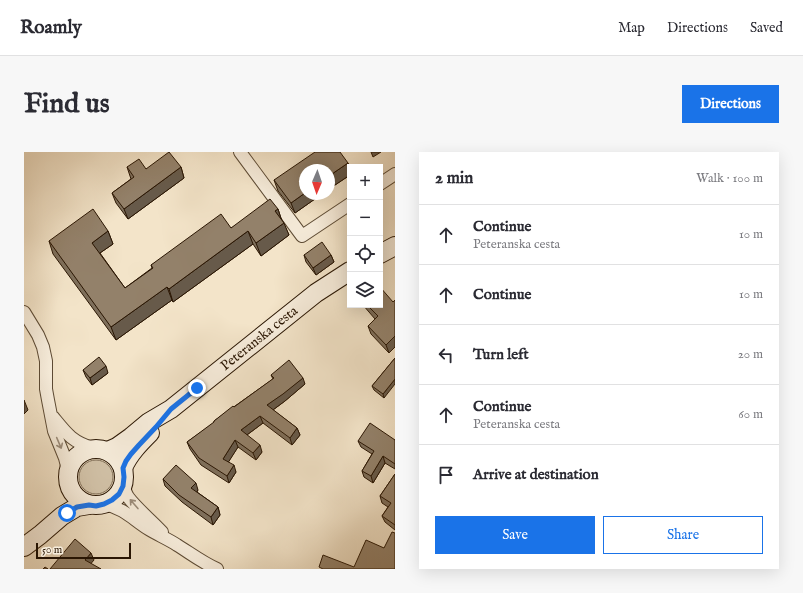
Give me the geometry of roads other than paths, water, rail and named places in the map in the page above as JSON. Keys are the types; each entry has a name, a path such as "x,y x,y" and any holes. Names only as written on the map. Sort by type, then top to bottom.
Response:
{"main road":[{"path":"383,252 395,246"},
{"name":"Peteranska cesta","path":"100,450 117,447 149,422 171,409 316,293 348,272"},
{"name":"Peteranska cesta","path":"123,477 126,461 171,409"},
{"path":"100,450 113,454 119,460 123,477 119,494 112,500 77,507 62,516 40,535 24,546 64,495 71,462 77,456 84,451 100,450"},
{"path":"68,476 70,490 75,496 81,502 96,504"}],"street":[{"path":"240,152 302,236 347,206"},
{"path":"383,182 395,174"},
{"path":"24,312 38,335 42,347 46,362 46,389 54,431 65,458 68,476"},
{"path":"51,414 66,434 76,442 100,450"},
{"path":"123,477 127,496 169,540"},
{"path":"96,504 113,506 121,510 148,529 217,569"}]}
